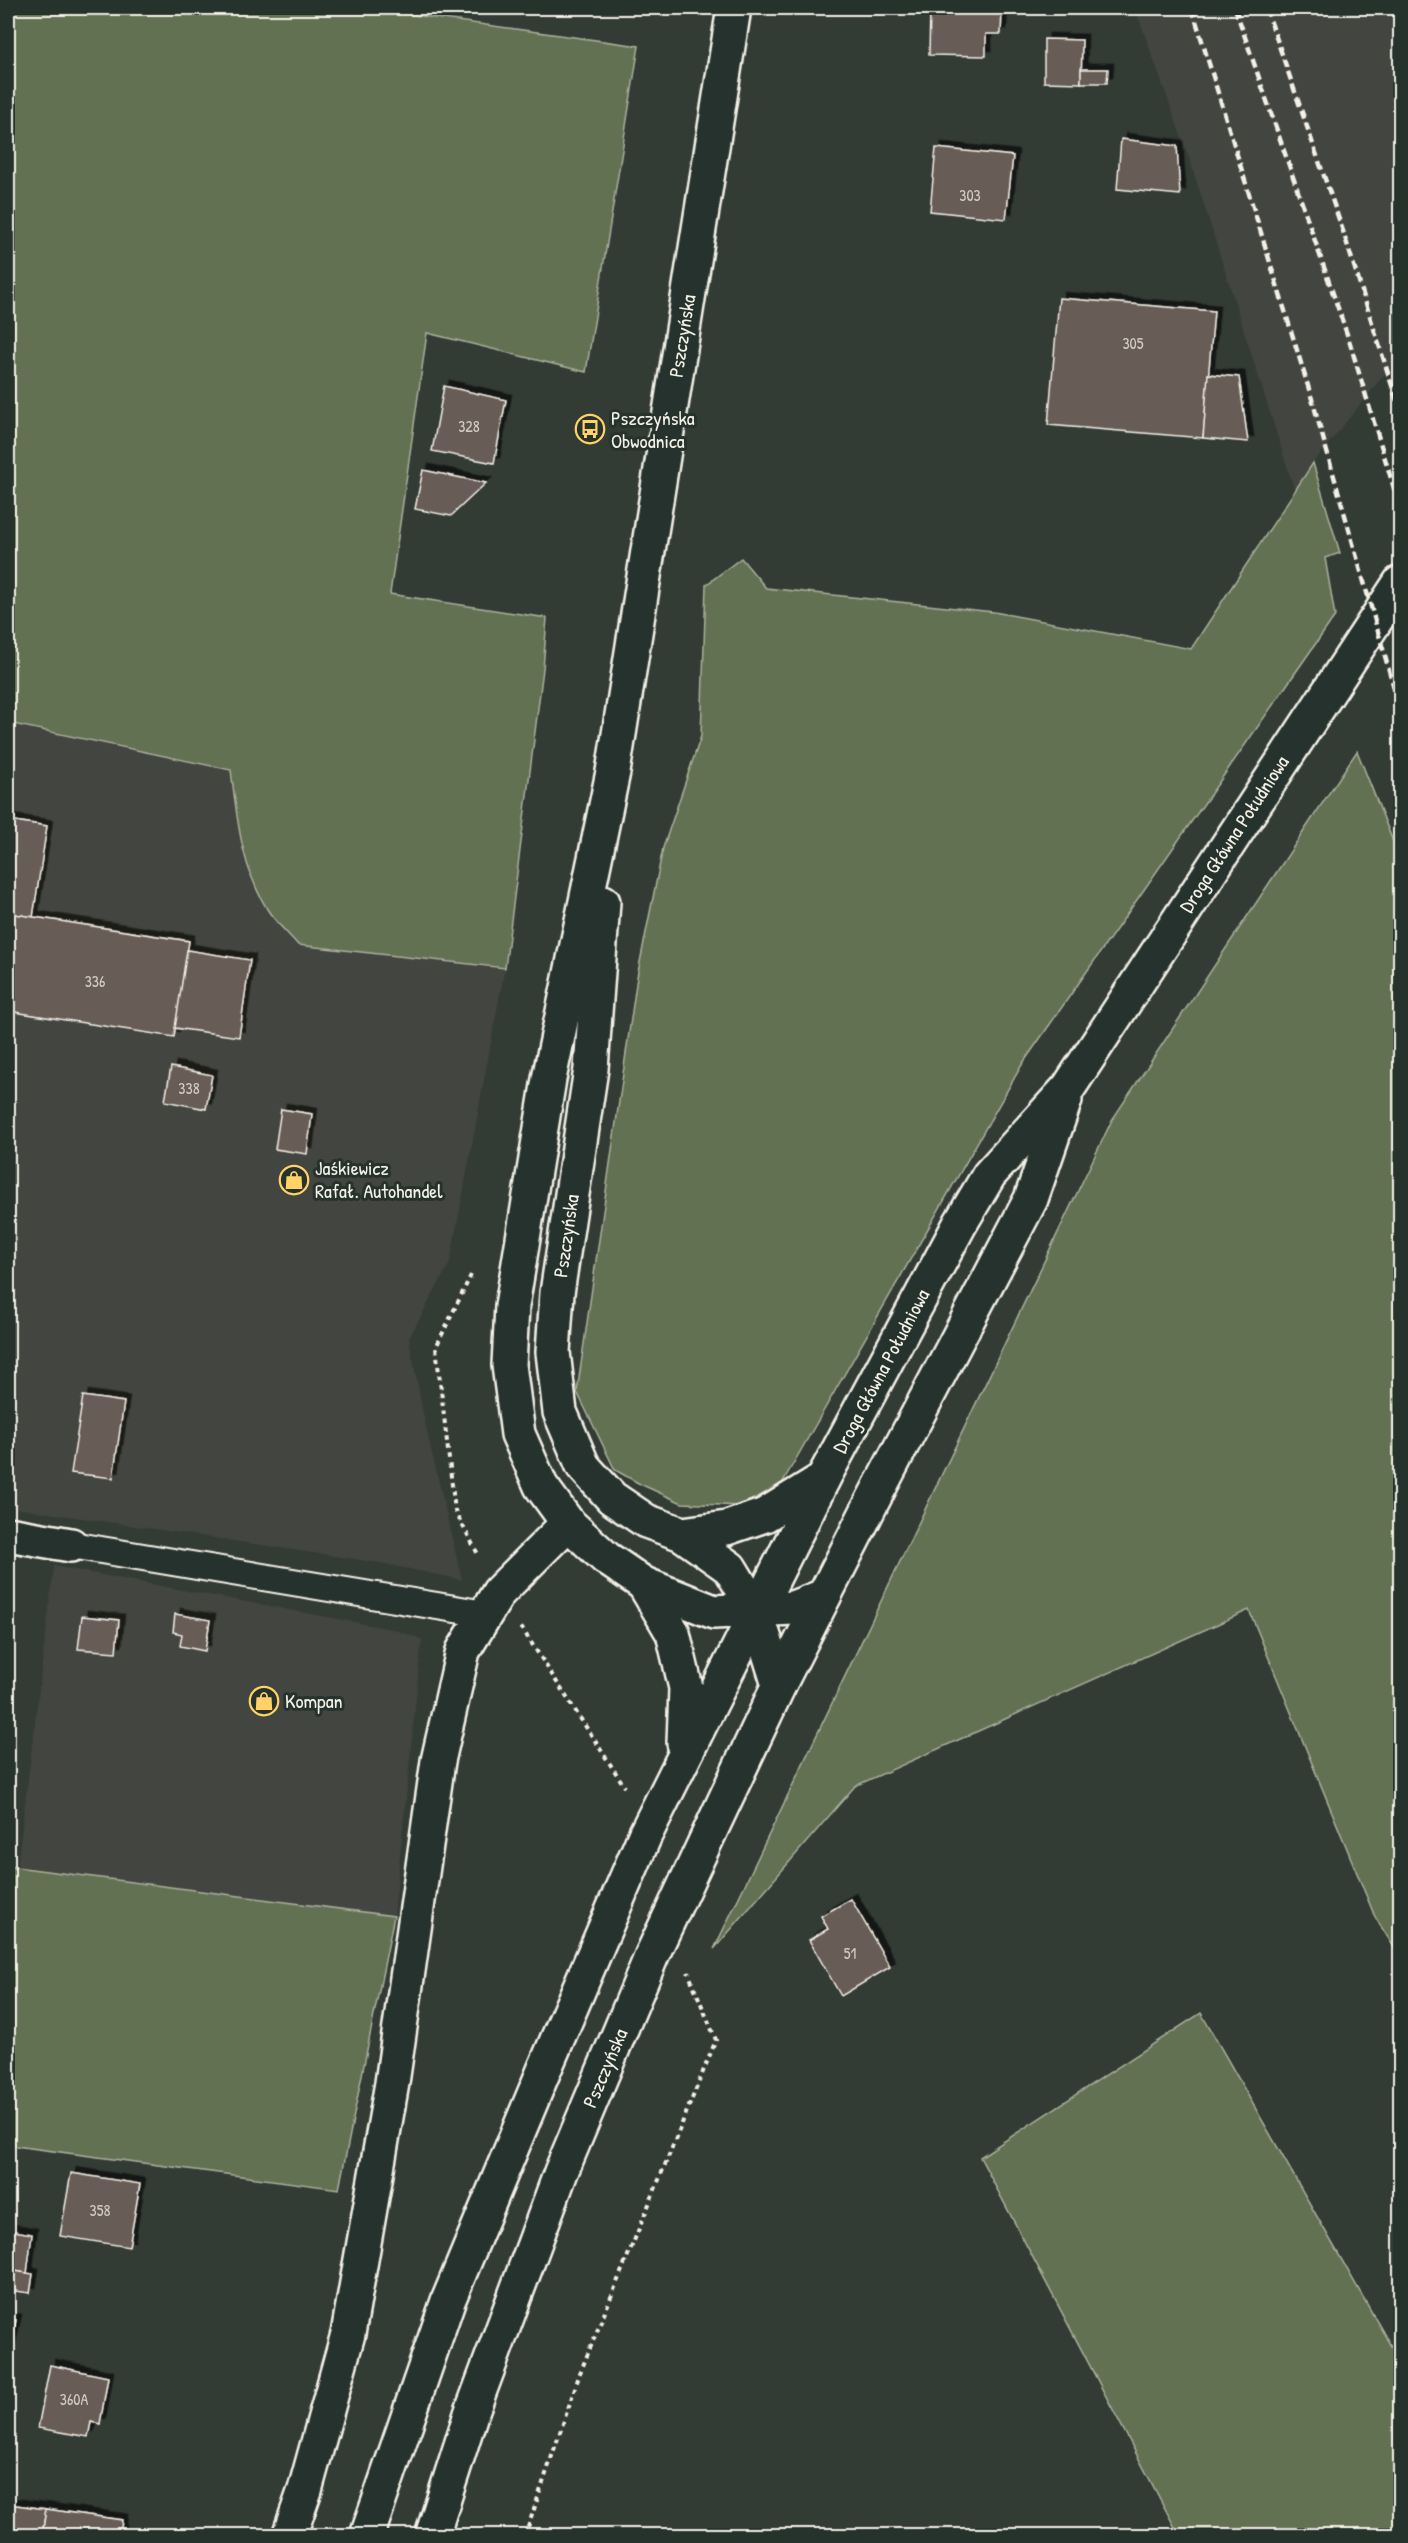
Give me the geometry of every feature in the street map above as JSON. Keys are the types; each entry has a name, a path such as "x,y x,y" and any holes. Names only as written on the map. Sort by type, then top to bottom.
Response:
{"main road":[{"name":"Pszczyńska","path":"734,8 613,772 549,1079 512,1306 509,1365 518,1434 541,1486 568,1523 606,1558 644,1584 714,1612 756,1611"},
{"name":"Droga Główna Południowa","path":"756,1611 823,1479 960,1224 989,1175 1069,1087 1401,582"},
{"name":"Pszczyńska","path":"432,2535 471,2414 561,2172 652,1955 779,1685 756,1611 730,1568 682,1534 646,1521 612,1498 583,1466 560,1412 553,1352 557,1293 591,1069 613,772"},
{"name":"Droga Główna Południowa","path":"779,1685 1030,1199 1069,1087"},
{"path":"682,1534 727,1528 765,1515 823,1479"},
{"path":"290,2535 308,2480 348,2334 392,2083 438,1761 463,1651 499,1592 568,1523"},
{"path":"8,1534 71,1545"},
{"name":"Pszczyńska","path":"644,1584 673,1633 686,1688 684,1754"},
{"path":"756,1611 793,1608 824,1596"},
{"name":"Pszczyńska","path":"367,2535 448,2301 627,1877 684,1754 756,1611"}],"lane":[{"path":"71,1545 485,1614"}],"path":[{"path":"525,2535 580,2373 716,2040 684,1963"}],"shaded area":[{"path":"1135,8 1400,8 1400,355 1305,473 1295,492 1191,164"},
{"path":"8,723 232,770 235,808 298,945 505,968 450,1263 409,1338 425,1423 462,1580 380,1563 8,1507"},
{"path":"54,1566 392,1629 422,1639 394,1916 17,1868"}],"green space":[{"path":"8,8 363,8 639,46 586,372 427,333 390,594 547,618 543,669 505,968 298,945 270,914 251,876 242,841 231,770 8,723"},
{"path":"1313,463 1340,553 1325,558 1335,616 1023,1063 781,1485 740,1506 682,1503 615,1470 577,1392 637,977 663,848 701,736 706,585 741,558 766,588 994,612 1191,649"},
{"path":"1357,751 1400,859 1400,1957 1375,1917 1249,1610 855,1786 714,1949 1112,1120"},
{"path":"8,1866 394,1916 339,2189 8,2145"},
{"path":"1201,2013 1400,2362 1400,2535 1179,2535 980,2157"}],"building":[{"path":"930,8 1002,8 1001,34 986,34 986,56 929,55"},
{"path":"1044,39 1082,40 1081,83 1044,82"},
{"path":"1081,69 1108,69 1107,83 1081,83"},
{"path":"1121,139 1177,146 1180,195 1117,189"},
{"path":"936,148 1013,156 1006,219 930,211"},
{"path":"1059,298 1214,311 1203,438 1048,425"},
{"path":"1208,374 1239,377 1248,442 1203,438"},
{"path":"444,386 506,400 494,463 432,451"},
{"path":"423,470 486,483 451,516 415,509"},
{"path":"8,820 47,826 33,917 8,913"},
{"path":"8,913 189,941 174,1037 8,1011"},
{"path":"187,950 250,960 239,1037 175,1028"},
{"path":"171,1067 212,1075 206,1109 165,1101"},
{"path":"281,1109 312,1114 307,1154 275,1149"},
{"path":"83,1396 124,1402 113,1478 71,1473"},
{"path":"175,1614 210,1620 205,1651 180,1646 182,1634 173,1632"},
{"path":"82,1616 119,1620 116,1652 78,1649"},
{"path":"851,1899 890,1967 841,1996 809,1940 828,1929 821,1916"},
{"path":"71,2173 140,2184 129,2247 60,2236"},
{"path":"8,2230 32,2234 27,2273 8,2270"},
{"path":"8,2270 33,2274 30,2293 8,2290"},
{"path":"8,2319 16,2320 9,2352 8,2351"},
{"path":"50,2365 108,2377 100,2424 91,2422 88,2437 38,2428"},
{"path":"8,2504 46,2509 42,2536 8,2536"},
{"path":"46,2509 122,2520 120,2536 42,2536"}],"railway":[{"path":"1192,8 1312,399 1400,709"},
{"path":"1235,8 1349,340 1400,508"},
{"path":"1266,8 1343,231 1400,411"}],"place":[{"name":"Pszczyńska Obwodnica","path":"590,429"},
{"name":"Jaśkiewicz Rafał. Autohandel","path":"294,1180"},
{"name":"Kompan","path":"264,1701"}]}
